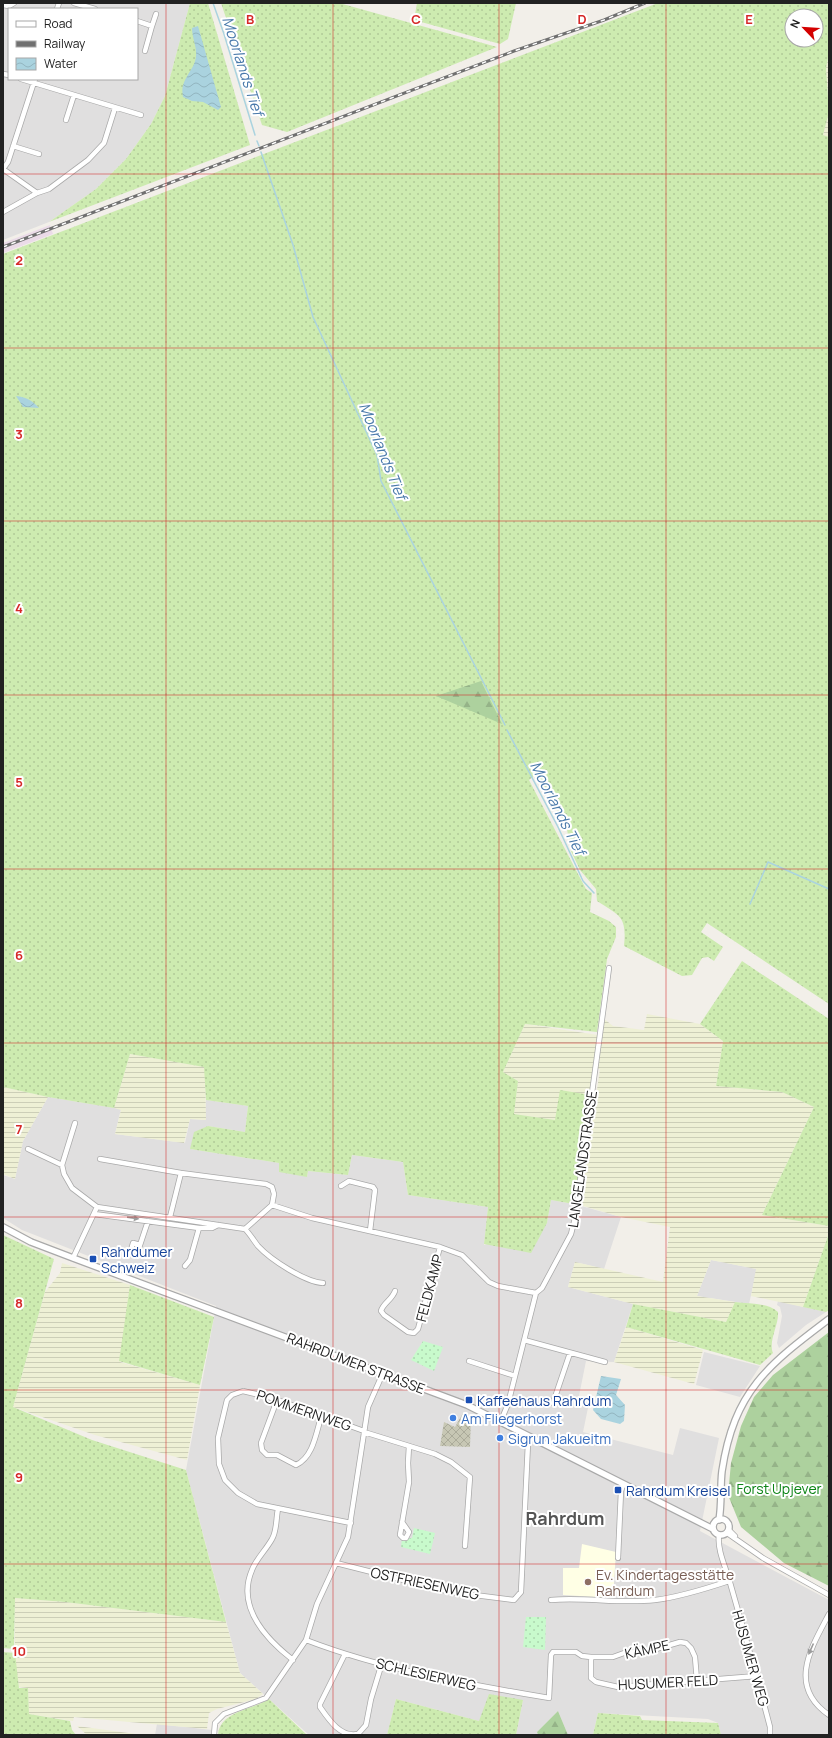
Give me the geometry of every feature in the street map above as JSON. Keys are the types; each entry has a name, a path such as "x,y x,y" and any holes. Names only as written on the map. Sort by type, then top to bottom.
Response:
{"street":[{"path":"3,5 9,6 14,3"},
{"path":"74,3 89,8"},
{"path":"146,51 156,14"},
{"path":"138,21 152,26"},
{"path":"37,193 3,169 8,162 34,81 74,95 141,115"},
{"path":"66,120 74,95"},
{"path":"3,212 37,193 49,189 64,179 102,147 116,108"},
{"path":"13,146 39,154"},
{"name":"LANGELANDSTRASSE","path":"500,1422 508,1404 536,1293 542,1288 571,1234 576,1218 609,968"},
{"path":"74,1123 62,1164 64,1174 72,1188 97,1207 245,1229 267,1255 304,1278 314,1282 323,1283"},
{"path":"28,1149 62,1164"},
{"path":"100,1159 181,1173 266,1184 272,1187 274,1194 272,1204 245,1229"},
{"path":"170,1217 181,1173"},
{"path":"341,1186 349,1181 373,1187 375,1190 370,1231"},
{"path":"272,1204 312,1218 440,1247 462,1255 489,1282 498,1286 536,1293"},
{"path":"74,1258 97,1207"},
{"path":"94,1214 199,1228 212,1228 218,1225"},
{"path":"140,1245 148,1221"},
{"name":"RAHRDUMER STRASSE","path":"3,1227 31,1242 466,1405 699,1522 717,1523"},
{"path":"185,1266 190,1260 199,1228"},
{"name":"FELDKAMP","path":"395,1291 393,1297 382,1306 381,1311 384,1315 408,1332 414,1333 418,1329 440,1247"},
{"path":"728,1531 719,1535 717,1523 720,1506 722,1471 728,1439 744,1400 772,1365 829,1319"},
{"path":"524,1340 605,1362"},
{"path":"553,1403 570,1353"},
{"path":"469,1360 515,1376"},
{"path":"214,1735 215,1723 224,1714 266,1698 271,1694 306,1640 316,1604 348,1537 352,1524 368,1407 383,1373"},
{"name":"POMMERNWEG","path":"352,1524 257,1504 238,1493 225,1480 219,1464 218,1438 224,1406 232,1395 243,1391 277,1400 321,1417 436,1454 451,1462 470,1477 466,1546"},
{"path":"277,1400 261,1443 262,1450 267,1455 277,1455 296,1465 302,1462 310,1453 321,1417"},
{"name":"OSTFRIESENWEG","path":"336,1563 451,1592 514,1600 521,1592 528,1443 531,1438"},
{"path":"402,1522 409,1482 409,1446"},
{"path":"618,1558 621,1491 623,1485"},
{"path":"278,1509 273,1538 252,1569 247,1584 247,1597 253,1616 263,1632 274,1645 293,1660"},
{"path":"717,1523 728,1523 728,1531 763,1558 829,1595"},
{"name":"HUSUMER WEG","path":"719,1535 719,1545 757,1676 770,1726 770,1735"},
{"path":"551,1600 576,1598 616,1601 655,1600 684,1594 729,1581"},
{"path":"829,1614 809,1651 806,1669 806,1681 812,1697 821,1709 829,1715"},
{"name":"SCHLESIERWEG","path":"306,1640 345,1654 446,1680 550,1698 552,1653 576,1652 582,1656 591,1657"},
{"name":"KÄMPE","path":"591,1657 613,1657 624,1653 650,1651 680,1642 686,1643 691,1648 695,1657 697,1681"},
{"path":"345,1654 320,1704 320,1708 338,1729 347,1734 358,1734 366,1725 371,1699 382,1663"},
{"name":"HUSUMER FELD","path":"591,1657 591,1678 596,1682 618,1687 757,1676"}],"shaded area":[{"path":"3,3 190,3 165,96 151,124 126,159 96,189 49,222 3,240"},
{"path":"829,53 829,112 826,68"},
{"path":"829,112 829,137 823,135"},
{"path":"50,225 53,234 3,253 3,243"},
{"path":"647,1014 700,1024 723,1041 716,1086 782,1092 814,1107 762,1215 829,1226 829,1233 803,1307 751,1296 756,1269 711,1260 697,1296 735,1302 726,1322 633,1304 568,1287 575,1262 663,1282 670,1227 621,1217 580,1205 600,1069 597,1069 603,1018 613,1026 644,1030"},
{"path":"525,1024 598,1035 590,1095 555,1120 514,1114 518,1081 503,1072"},
{"path":"130,1054 205,1067 206,1120 190,1119 184,1143 115,1134 121,1110 114,1108"},
{"path":"3,1087 48,1097 23,1141 15,1179 3,1174"},
{"path":"48,1097 121,1109 115,1134 185,1143 190,1119 205,1120 206,1100 248,1106 245,1132 208,1126 190,1149 279,1163 307,1177 308,1171 348,1175 352,1155 403,1162 408,1195 488,1207 484,1245 547,1223 551,1200 574,1204 621,1217 604,1269 575,1262 568,1287 633,1304 614,1362 586,1361 578,1401 589,1403 583,1432 673,1455 680,1428 719,1438 700,1531 829,1600 829,1735 721,1735 718,1723 708,1719 598,1713 593,1735 568,1735 558,1711 537,1732 538,1735 516,1735 523,1700 479,1721 396,1699 387,1735 309,1735 240,1673 186,1470 216,1306 22,1230 3,1218 3,1175 15,1179 23,1141"},
{"path":"711,1260 757,1269 749,1304 697,1296"},
{"path":"62,1263 130,1285 120,1362 200,1385 187,1460 95,1435 13,1407 45,1292 60,1273"},
{"path":"778,1301 826,1312 806,1325 779,1348 777,1343 782,1316 780,1307 777,1305"},
{"path":"626,1327 703,1350 694,1384 614,1362"},
{"path":"704,1352 760,1366 740,1397 696,1385"},
{"path":"463,1413 471,1416 470,1447 440,1446 444,1422 455,1427"},
{"name":"Ev. Kindertagesstätte Rahrdum","path":"582,1544 616,1552 613,1598 563,1595 563,1568 579,1568"},
{"path":"15,1598 65,1602 226,1622 240,1673 263,1694 256,1699 217,1709 209,1713 207,1729 74,1717 73,1721 29,1714 28,1688 19,1687 15,1660"},
{"path":"157,1724 212,1730 211,1735 155,1735"},
{"path":"77,1726 143,1735 87,1735"}],"green space":[{"path":"190,3 208,3 250,145 49,222 96,189 126,159 151,124 165,96"},
{"path":"221,3 339,3 497,47 287,132 262,125"},
{"path":"417,3 516,3 508,39 500,44 414,20"},
{"path":"658,3 829,3 829,53 826,68 829,112 823,135 829,137 829,1004 707,923 701,932 723,947 714,961 708,957 702,958 692,975 682,976 624,946 625,936 623,923 616,914 597,901 596,889 580,870 571,851 566,824 535,775 529,780 586,889 592,893 590,912 609,921 616,927 616,937 607,959 597,1032 525,1024 503,1072 518,1081 514,1114 555,1120 560,1090 590,1095 574,1204 551,1200 547,1223 531,1253 484,1244 488,1207 408,1195 403,1162 352,1155 348,1175 308,1171 307,1177 279,1172 279,1163 190,1149 194,1132 208,1126 245,1132 248,1106 206,1100 204,1067 130,1054 114,1108 48,1097 3,1087 3,254"},
{"path":"481,681 502,724 436,696"},
{"path":"742,961 829,1019 829,1226 762,1215 814,1107 782,1092 716,1086 723,1041 700,1024"},
{"path":"829,1233 829,1310 826,1312 803,1307"},
{"path":"3,1235 54,1259 13,1407 92,1440 186,1470 226,1622 65,1602 15,1598 14,1649 3,1648"},
{"path":"130,1285 214,1317 200,1385 119,1361"},
{"path":"735,1302 769,1306 778,1312 772,1343 773,1353 760,1365 626,1327 633,1304 726,1322"},
{"name":"Forst Upjever","path":"829,1332 829,1586 784,1563 741,1527 728,1495 731,1463 741,1426 754,1397 773,1375"},
{"path":"423,1341 443,1347 434,1371 411,1360"},
{"path":"414,1528 435,1533 430,1554 401,1547 402,1539 412,1538"},
{"path":"526,1617 546,1617 545,1650 523,1647"},
{"path":"3,1652 15,1653 19,1688 28,1688 29,1714 70,1721 72,1730 76,1735 3,1735"},
{"path":"489,1694 523,1700 516,1735 387,1735 396,1699 479,1721"},
{"path":"269,1699 307,1735 218,1735 220,1727 231,1716"},
{"path":"558,1711 568,1735 538,1735 537,1732"},
{"path":"598,1713 640,1716 642,1720 718,1723 721,1735 593,1735"}],"water":[{"path":"198,26 221,107 218,110 203,102 192,101 183,97 183,85 193,66 196,56 192,28"},
{"path":"16,396 29,399 39,408 23,407"},
{"path":"601,1376 621,1379 616,1395 625,1405 624,1421 620,1424 601,1419 593,1410"}],"waterway":[{"name":"Moorlands Tief","path":"213,3 255,135"},
{"name":"Moorlands Tief","path":"257,141 259,146"},
{"name":"Moorlands Tief","path":"261,152 293,245 313,317 377,455 381,481 505,725"},
{"name":"Moorlands Tief","path":"507,730 558,827 583,881 594,893"},
{"path":"750,904 768,862 829,889"}],"railway":[{"path":"3,247 514,51 604,20 645,3"}],"place":[{"name":"Rahrdumer Schweiz","path":"93,1259"},
{"name":"Kaffeehaus Rahrdum","path":"469,1400"},
{"name":"Am Fliegerhorst","path":"453,1418"},
{"name":"Sigrun Jakueitm","path":"500,1438"},
{"name":"Rahrdum Kreisel","path":"618,1490"},
{"name":"Ev. Kindertagesstätte Rahrdum","path":"588,1582"}],"district":[{"name":"Rahrdum","path":"565,1518"}]}
